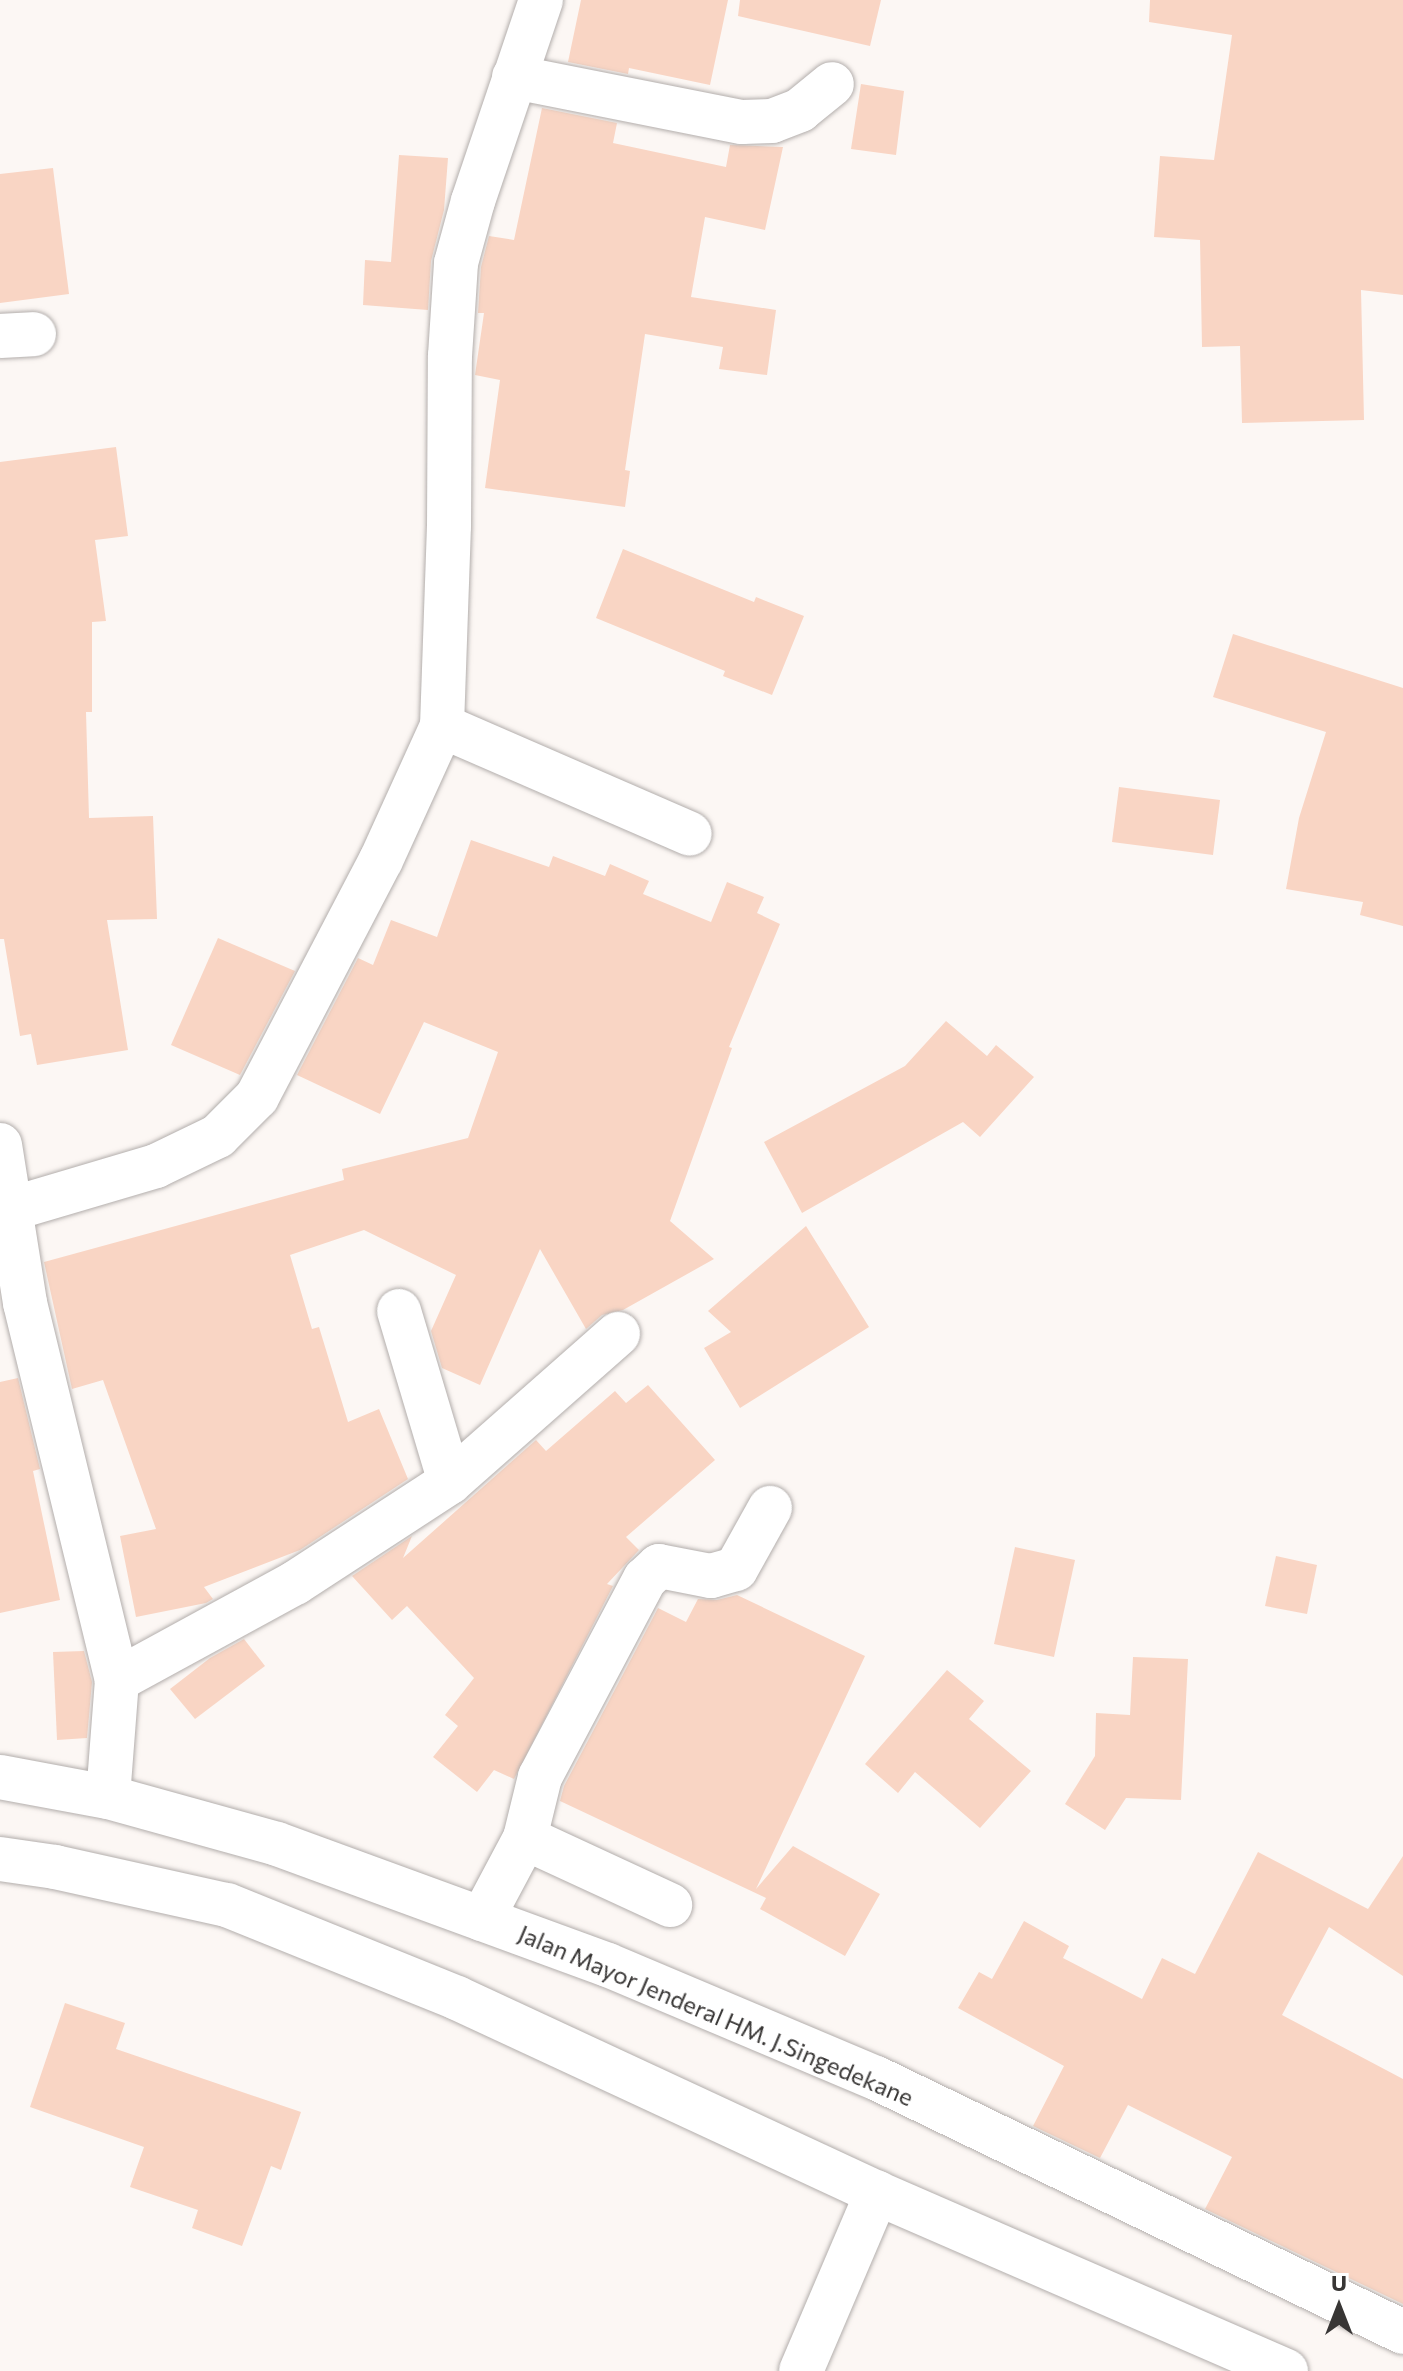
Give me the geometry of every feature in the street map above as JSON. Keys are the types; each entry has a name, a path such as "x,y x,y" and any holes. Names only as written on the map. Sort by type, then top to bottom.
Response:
{"street":[{"path":"11,1209 156,1166 218,1136 257,1097 381,860 442,726 450,356 456,263 541,0"},
{"path":"514,77 742,122 772,121 800,110 832,84"},
{"path":"442,726 690,834"},
{"path":"0,1145 25,1303 117,1680 108,1797"},
{"path":"399,1311 450,1482"},
{"path":"117,1680 295,1583 450,1482 618,1334"},
{"path":"482,1919 525,1838 540,1777 645,1579 659,1566 711,1576 736,1569 770,1508"},
{"name":"Jalan Mayor Jenderal HM. J.Singedekane","path":"0,1777 108,1797 277,1844 608,1965 876,2078 1403,2332"},
{"path":"525,1838 670,1905"},
{"path":"0,1859 55,1867 227,1905 457,1998 877,2193 1286,2371"},
{"path":"801,2371 877,2193"}],"building":[{"path":"581,0 728,0 710,85 629,68 628,74 568,62"},
{"path":"740,0 881,0 870,46 738,16"},
{"path":"1150,0 1403,0 1403,295 1361,290 1364,420 1242,423 1240,346 1202,347 1200,240 1154,237 1160,156 1214,160 1232,35 1149,22"},
{"path":"861,84 904,91 896,155 851,149"},
{"path":"542,108 617,123 613,143 726,167 730,145 783,147 765,230 705,217 691,297 776,310 767,375 719,369 723,347 645,334 625,470 630,471 625,507 485,488 500,380 475,375 484,313 478,313 481,267 489,236 514,240"},
{"path":"399,155 448,158 444,210 431,261 428,310 363,305 365,260 391,262"},
{"path":"53,168 69,294 0,303 0,174"},
{"path":"116,447 128,536 95,540 106,621 92,622 92,712 86,712 89,818 153,816 157,919 107,920 128,1050 37,1065 31,1034 20,1036 4,939 0,939 0,462"},
{"path":"623,549 754,602 756,597 804,616 772,695 723,676 725,671 596,618"},
{"path":"1233,634 1403,688 1403,926 1360,915 1363,902 1286,889 1299,818 1326,732 1213,697"},
{"path":"1119,787 1220,800 1213,855 1112,842"},
{"path":"471,840 549,867 553,856 605,876 610,864 649,881 643,894 711,922 727,882 764,897 757,913 780,924 729,1047 732,1048 670,1221 714,1259 623,1310 602,1315 586,1329 540,1249 480,1385 442,1368 431,1331 456,1275 364,1230 290,1255 312,1329 319,1327 348,1422 379,1409 408,1479 300,1550 204,1587 213,1599 206,1603 136,1617 120,1536 156,1529 103,1380 72,1389 44,1262 344,1180 342,1169 468,1138 498,1052 424,1022 380,1114 297,1075 358,958 373,965 391,920 437,937"},
{"path":"218,938 295,971 240,1075 171,1045"},
{"path":"946,1021 987,1056 996,1045 1034,1077 980,1137 963,1122 802,1213 764,1142 905,1066"},
{"path":"806,1226 869,1327 740,1408 704,1348 731,1332 708,1311"},
{"path":"18,1378 40,1469 33,1471 60,1600 0,1613 0,1382"},
{"path":"648,1385 715,1460 626,1537 639,1550 607,1584 613,1586 514,1779 494,1770 477,1792 433,1757 458,1726 445,1715 474,1678 407,1606 392,1620 352,1576 412,1536 403,1558 536,1440 546,1451 615,1391 626,1403"},
{"path":"1015,1547 1075,1560 1054,1657 994,1644"},
{"path":"1276,1556 1317,1565 1307,1614 1265,1606"},
{"path":"737,1595 865,1656 756,1889 793,1846 880,1894 845,1956 760,1909 766,1898 560,1801 564,1786 658,1608 686,1622 698,1599 717,1600"},
{"path":"244,1639 265,1666 195,1719 170,1689 210,1658"},
{"path":"84,1651 92,1682 87,1738 57,1740 53,1652"},
{"path":"1133,1657 1188,1659 1181,1800 1126,1798 1105,1830 1065,1804 1095,1756 1096,1713 1130,1715"},
{"path":"947,1670 984,1701 969,1719 1031,1771 980,1828 915,1772 898,1793 865,1764"},
{"path":"1258,1852 1368,1909 1403,1856 1403,1976 1329,1927 1282,2015 1403,2079 1403,2304 1205,2209 1232,2157 1128,2105 1100,2158 1033,2126 1064,2066 958,2008 979,1972 992,1979 1024,1921 1069,1946 1063,1958 1142,1999 1162,1958 1195,1974"},
{"path":"65,2003 125,2023 116,2049 301,2112 281,2170 271,2166 242,2246 192,2228 198,2210 130,2187 144,2147 30,2107"}]}
